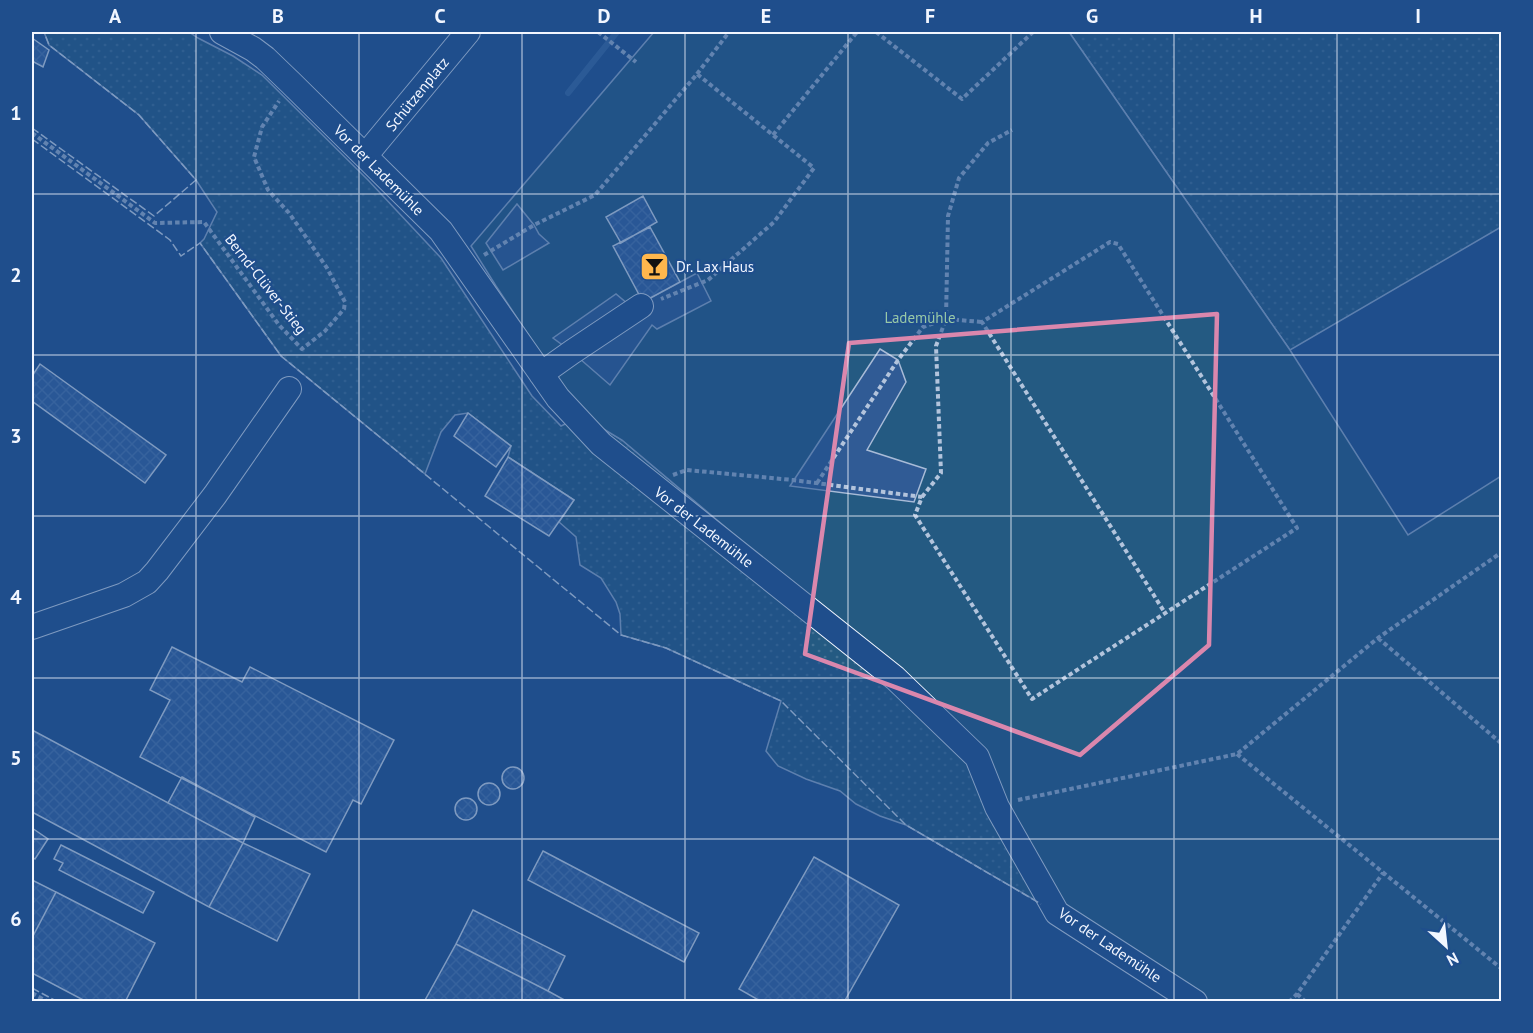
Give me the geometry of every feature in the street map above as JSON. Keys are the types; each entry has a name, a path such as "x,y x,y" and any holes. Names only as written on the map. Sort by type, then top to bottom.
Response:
{"street":[{"name":"Vor der Lademühle","path":"222,32 253,49 291,83 441,231 558,398 601,444 895,678 978,757 997,807 1057,913 1195,1002"},
{"name":"Schützenplatz","path":"365,156 467,32"},
{"path":"541,374 641,306"},
{"path":"32,627 124,595 152,577 215,495 289,389"}],"path":[{"path":"598,32 636,62"},
{"path":"466,266 534,225 595,195 729,32"},
{"path":"773,135 857,32"},
{"path":"876,32 962,99 1033,32"},
{"path":"641,306 708,280 774,222 814,168 696,74"},
{"name":"Bernd-Clüver-Stieg","path":"32,133 155,223 204,222 279,326 302,350 326,331 345,306 343,297 321,258 289,213 268,190 254,157 262,127 291,83"},
{"path":"817,483 898,360 923,327 946,319 982,322 1110,242 1118,244 1297,528 1032,699 915,515 922,497 940,473 936,346 946,319 948,216 960,178 988,143 1012,129"},
{"path":"982,322 1165,613"},
{"path":"649,483 687,471 817,483 922,497"},
{"path":"997,807 1014,801 1237,754 1378,638 1502,552"},
{"path":"1378,638 1502,744"},
{"path":"1237,754 1502,969"},
{"path":"1289,1002 1383,873"},
{"path":"32,993 48,1002"},
{"path":"1297,994 1306,1002"}],"highlighted area":[{"path":"1217,314 1209,645 1080,755 805,654 849,343"}],"green space":[{"path":"44,32 189,32 262,75 368,180 441,258 532,396 561,426 582,416 622,440 762,558 941,716 1062,916 906,825 856,804 840,791 778,766 766,751 781,701 666,648 621,635 620,614 616,602 601,578 580,565 576,537 559,522 574,500 508,457 511,446 468,413 455,415 441,432 425,474 281,356 200,243 217,212 196,180 139,115 49,45"},
{"name":"Lademühle","path":"654,32 1069,32 1290,350 1408,535 1501,476 1501,1001 1184,1001 1062,916 1003,803 989,761 762,558 622,440 582,416 471,246"},
{"path":"1069,32 1501,32 1501,227 1290,350"}],"shaded area":[{"path":"517,204 539,234 549,243 503,270 486,243"},
{"path":"697,273 711,301 657,329 652,325 610,385 553,338 616,294 634,309"},
{"path":"880,349 898,360 906,382 867,450 926,469 914,502 790,486"}],"building":[{"path":"32,38 49,50 43,67 32,61"},
{"path":"643,196 657,222 621,243 606,217"},
{"path":"650,227 680,282 643,302 613,246"},
{"path":"40,364 166,455 145,483 32,401 32,376"},
{"path":"468,413 511,446 496,467 454,436"},
{"path":"508,457 574,500 549,536 485,496"},
{"path":"172,647 242,682 250,667 394,740 361,804 353,800 326,852 140,757 170,700 150,690"},
{"path":"32,730 243,843 209,907 32,812"},
{"path":"513,767 523,774 524,778 517,788 513,789 503,782 502,778 509,768"},
{"path":"182,777 255,817 243,843 168,803"},
{"path":"489,783 499,790 500,794 493,804 489,805 479,798 478,794 485,784"},
{"path":"466,798 476,805 477,809 470,819 466,820 456,813 455,809 462,799"},
{"path":"32,828 48,839 35,859 32,857"},
{"path":"243,843 310,874 277,941 209,907"},
{"path":"61,845 154,892 143,913 59,870 63,863 54,859"},
{"path":"543,851 699,933 684,962 528,880"},
{"path":"814,857 899,905 844,1002 762,1002 739,989"},
{"path":"32,880 56,892 32,938"},
{"path":"56,892 155,943 125,1002 87,1002 32,973 32,938"},
{"path":"473,910 565,956 548,991 456,944"},
{"path":"456,944 548,991 568,1002 424,1002"}],"waterway":[{"path":"568,93 617,32"}],"fence":[{"path":"32,128 154,216 196,180 139,115 49,45 44,32"},
{"path":"32,139 170,240 181,256 200,243 281,356 621,635 666,648 781,701 906,825 1041,904"},
{"path":"32,988 58,1002"}],"place":[{"name":"Dr. Lax Haus","path":"655,266"}]}
